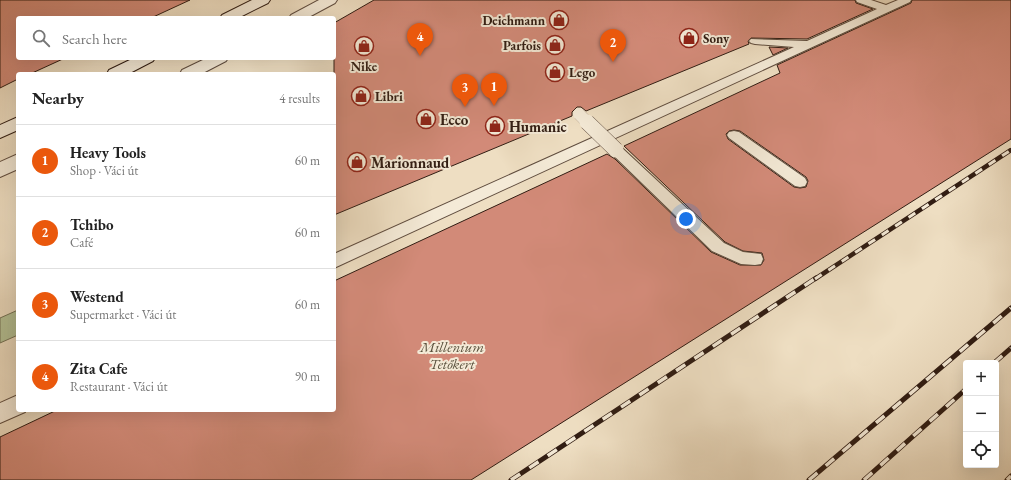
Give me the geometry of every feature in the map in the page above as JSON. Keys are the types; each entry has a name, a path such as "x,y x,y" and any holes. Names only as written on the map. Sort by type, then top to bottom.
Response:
{"main road":[{"path":"231,16 262,0"},
{"path":"300,16 330,0"},
{"path":"120,72 143,60"},
{"path":"192,72 216,60"},
{"path":"0,132 16,124"},
{"path":"0,170 16,162"}],"lane":[{"path":"861,0 886,9"},
{"path":"873,0 886,9"},
{"path":"336,260 906,0"},
{"path":"755,41 811,44"},
{"path":"579,114 718,247 741,258 755,259"},
{"path":"734,135 800,182"},
{"path":"0,414 16,406"}],"green space":[{"path":"16,311 16,336 0,343 0,318"}],"building":[{"path":"0,0 190,0 155,16 16,16 16,60 61,60 34,72 16,72 16,80 0,88"},
{"path":"374,0 855,0 856,3 873,9 807,39 751,38 748,41 749,44 586,111 581,107 577,107 572,112 572,116 336,214 336,72 334,72 334,60 336,60 336,22"},
{"name":"Millenium Tetőkert","path":"912,0 1011,0 1011,139 471,480 0,480 0,437 53,412 336,412 336,280 607,154 615,159 711,252 740,265 761,265 764,260 762,253 743,251 725,242 624,146 780,73 777,65 911,3","holes":["729,131 740,131 806,177 808,181 806,187 794,187 728,139 726,134"]},
{"path":"769,47 788,48 773,55"}],"railway":[{"path":"815,279 1011,150"},
{"path":"511,480 816,278"},
{"path":"809,480 1011,308"},
{"path":"997,360 1011,348"},
{"path":"864,480 963,392"},
{"path":"1007,480 1011,476"}],"place":[{"name":"Deichmann","path":"559,20"},
{"name":"Sony","path":"689,38"},
{"name":"Parfois","path":"555,45"},
{"name":"Nike","path":"364,46"},
{"name":"Zita Cafe","path":"420,56"},
{"name":"Tchibo","path":"613,62"},
{"name":"Lego","path":"555,72"},
{"name":"Libri","path":"361,96"},
{"name":"Heavy Tools","path":"494,106"},
{"name":"Westend","path":"465,107"},
{"name":"Ecco","path":"426,119"},
{"name":"Humanic","path":"495,126"},
{"name":"Marionnaud","path":"357,162"}]}
